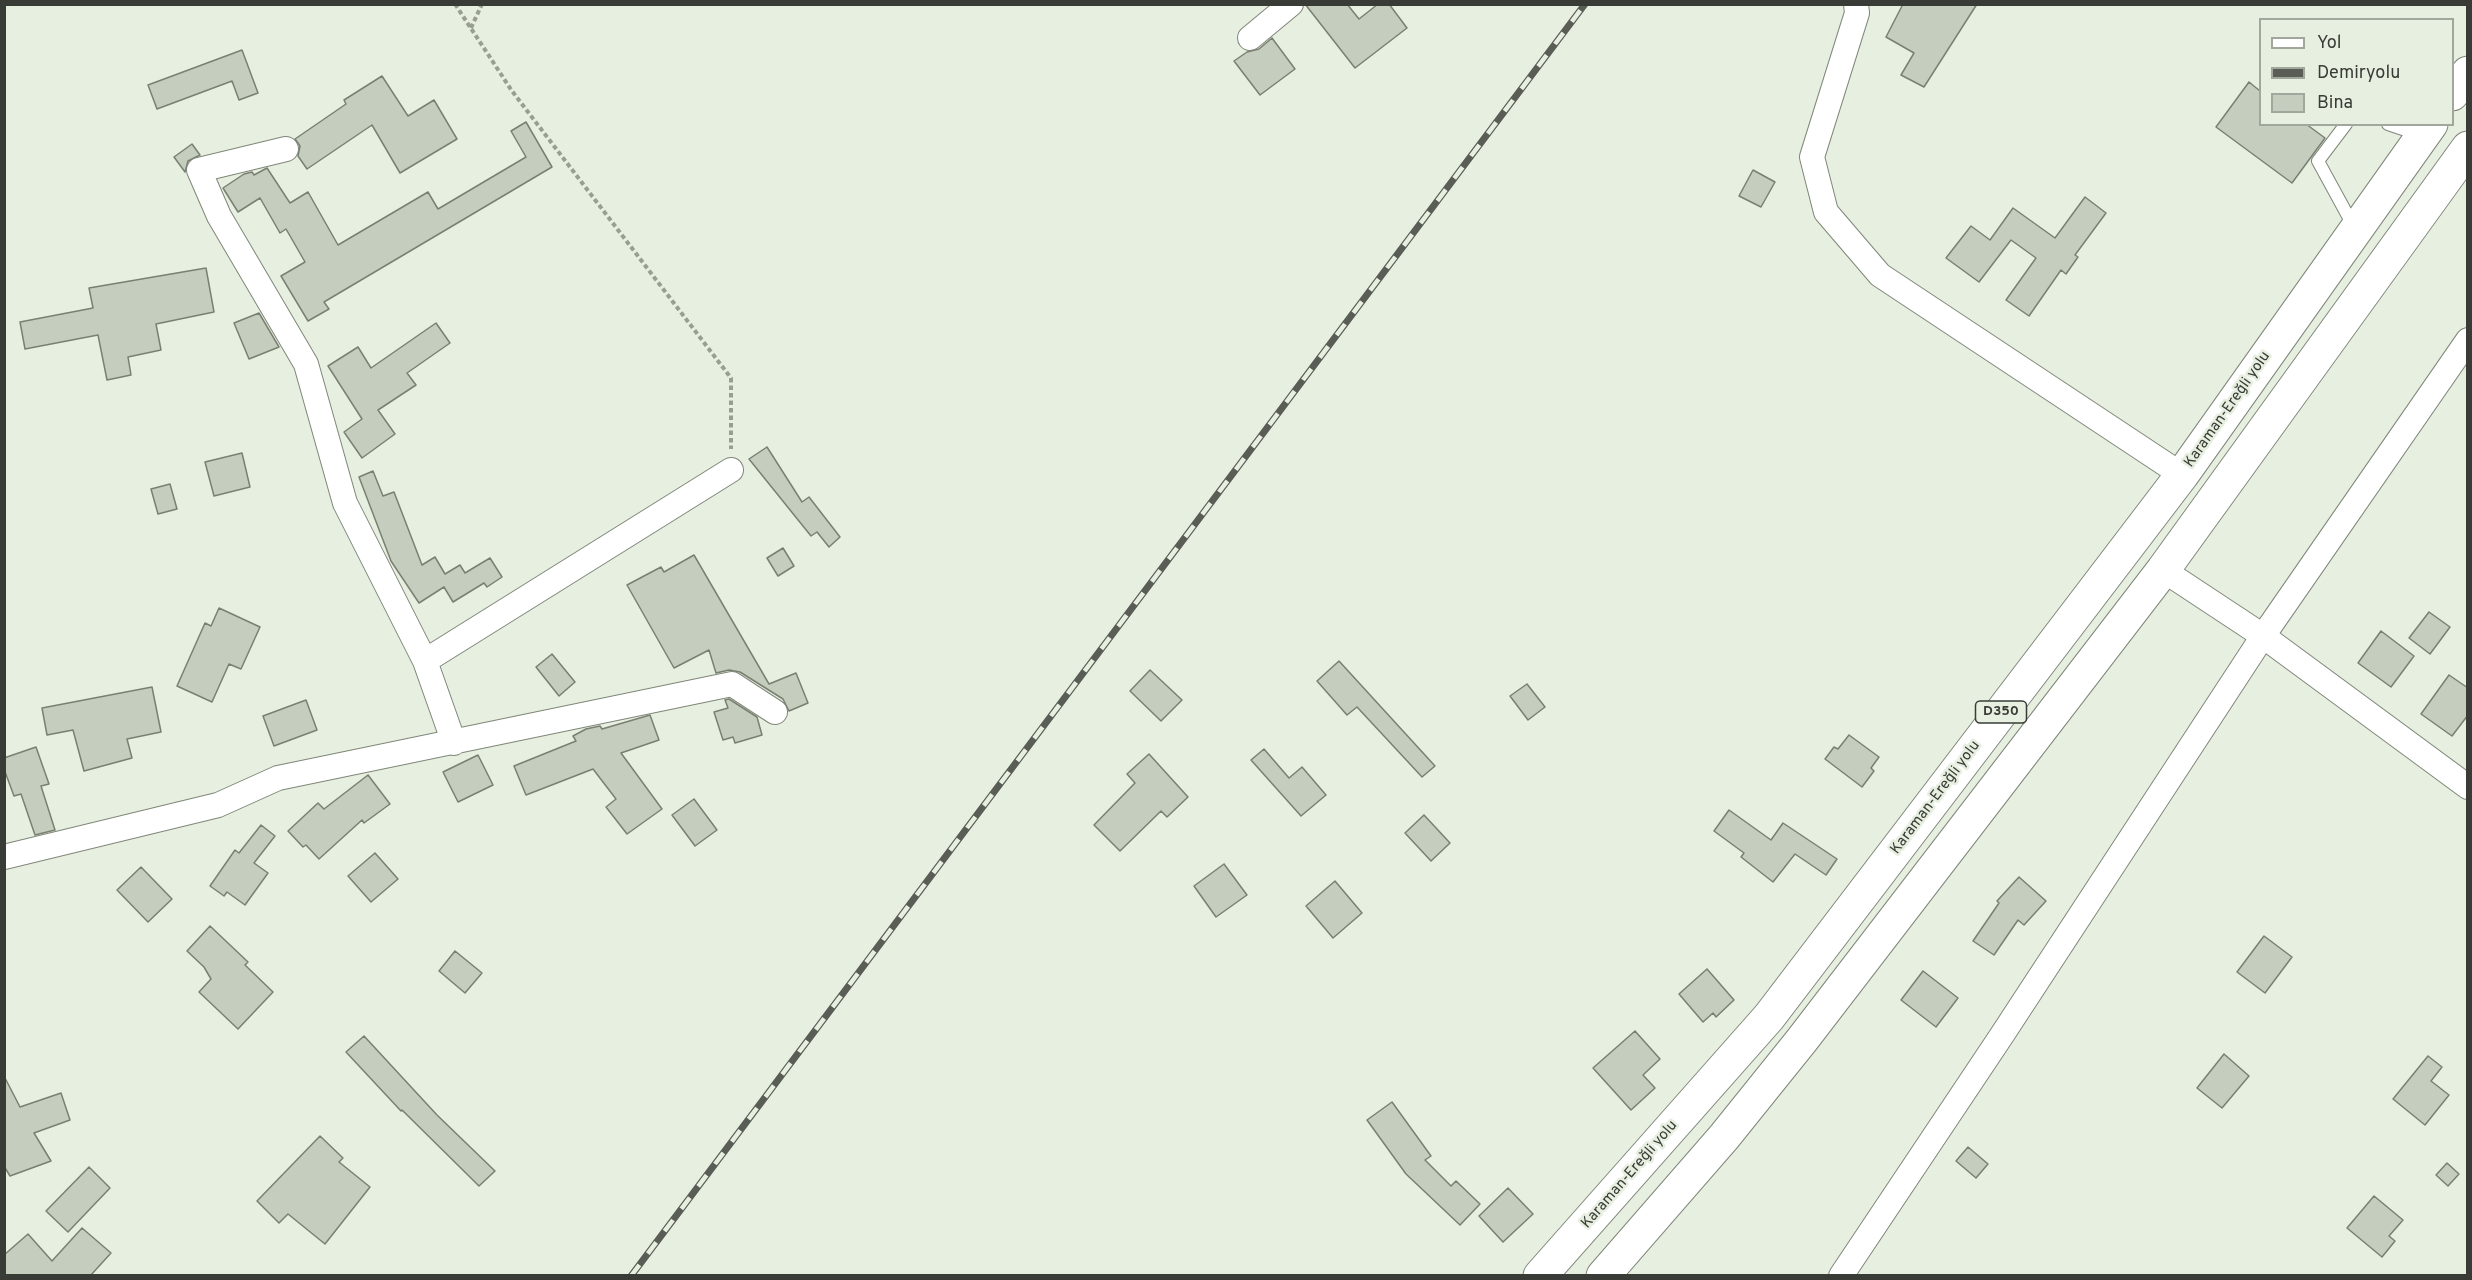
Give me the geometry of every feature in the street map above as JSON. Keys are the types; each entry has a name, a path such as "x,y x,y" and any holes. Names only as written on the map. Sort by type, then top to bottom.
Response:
{"highway":[{"path":"2454,91 2468,73"},
{"name":"Karaman-Ereğli yolu","path":"1540,1275 1769,1017 2182,475 2427,130"},
{"name":"D350","path":"1603,1275 1724,1137 1802,1040 2163,570 2468,148"}],"street":[{"path":"1250,38 1291,4"},
{"path":"1856,4 1857,13 1812,157 1826,212 1880,275 2182,475"},
{"path":"286,149 199,170 219,216 306,363 345,503 425,661 454,743"},
{"path":"1841,1275 2002,1035 2263,636 2468,340"},
{"path":"425,661 730,470"},
{"path":"2163,570 2263,636 2468,787"},
{"path":"4,857 218,805 278,778 732,684 775,712"}],"lane":[{"path":"2344,126 2318,161 2356,230"},
{"path":"2401,126 2427,130"}],"path":[{"path":"455,4 512,91 731,378 730,470"},
{"path":"471,28 482,4"}],"building":[{"path":"1305,4 1347,4 1359,19 1378,4 1389,4 1407,28 1355,68"},
{"path":"1903,4 1977,4 1924,87 1901,75 1914,53 1886,37"},
{"path":"1272,38 1295,69 1260,95 1234,61 1247,52 1259,49"},
{"path":"242,50 258,93 239,100 232,81 157,109 148,85"},
{"path":"382,76 408,116 434,100 457,139 400,173 372,125 307,169 298,156 300,146 295,139 346,104 344,100"},
{"path":"2249,82 2259,90 2259,126 2309,126 2325,138 2292,183 2216,127"},
{"path":"526,122 552,167 324,302 329,309 308,321 281,276 305,262 286,229 280,233 260,198 238,212 223,188 244,174 252,172 254,175 267,168 290,203 308,192 338,245 428,192 438,209 526,157 511,131"},
{"path":"192,144 200,155 188,161 185,172 174,157"},
{"path":"1753,170 1775,182 1761,207 1739,196"},
{"path":"2085,197 2106,213 2075,255 2078,257 2066,274 2061,270 2029,316 2006,300 2036,258 2011,240 1979,282 1946,258 1971,226 1990,240 2013,208 2055,238"},
{"path":"206,268 214,312 156,324 161,350 128,357 131,375 107,380 98,335 25,349 20,322 93,308 89,288"},
{"path":"259,313 279,347 249,359 234,323"},
{"path":"436,323 450,343 407,373 416,385 378,410 395,434 362,458 344,432 362,419 328,366 358,347 371,368"},
{"path":"767,447 802,502 809,497 840,537 829,547 817,532 811,536 749,459"},
{"path":"242,453 250,487 214,496 205,462"},
{"path":"373,471 383,496 394,492 422,565 435,557 445,574 460,565 465,573 490,558 502,577 487,587 484,583 453,602 444,587 419,603 391,561 359,477"},
{"path":"170,484 177,509 158,514 151,489"},
{"path":"783,548 794,566 778,576 767,558"},
{"path":"694,555 769,684 796,673 808,703 789,711 783,699 740,672 729,670 716,673 709,650 674,668 627,585 661,567 664,572"},
{"path":"219,608 260,627 241,669 229,664 212,702 177,686 205,623 211,626"},
{"path":"2429,612 2450,627 2430,654 2409,638"},
{"path":"2381,631 2414,656 2391,687 2358,663"},
{"path":"552,654 575,682 559,696 536,667"},
{"path":"1339,661 1435,766 1422,777 1357,707 1347,715 1317,681"},
{"path":"1150,670 1182,700 1161,721 1130,691"},
{"path":"2449,675 2468,688 2468,715 2452,736 2421,714"},
{"path":"1527,684 1545,707 1528,720 1510,696"},
{"path":"152,687 161,732 127,739 132,758 84,771 73,730 47,735 42,708"},
{"path":"729,699 757,717 762,735 735,743 733,737 723,740 714,712 728,708 725,700"},
{"path":"306,700 317,730 274,746 263,716"},
{"path":"650,715 659,740 621,753 662,809 627,834 606,807 616,799 593,769 526,795 514,766 576,741 573,736 586,729 600,726 602,729"},
{"path":"1849,735 1879,757 1871,768 1874,771 1862,787 1825,759 1834,747 1838,749"},
{"path":"36,747 49,784 41,786 55,830 35,835 21,794 14,796 4,769 4,758"},
{"path":"1264,749 1289,778 1302,767 1326,795 1301,816 1251,760"},
{"path":"1149,754 1188,797 1167,817 1161,811 1120,851 1094,825 1135,783 1127,774"},
{"path":"478,755 493,785 458,802 443,772"},
{"path":"368,775 390,804 364,823 362,820 319,859 306,845 303,847 288,831 318,803 324,809"},
{"path":"694,799 717,830 695,846 672,815"},
{"path":"1729,810 1771,840 1783,823 1837,859 1826,875 1795,854 1773,882 1741,857 1744,853 1714,831"},
{"path":"1424,815 1450,843 1431,861 1405,833"},
{"path":"261,825 275,836 254,863 268,873 245,905 227,892 224,896 210,886 235,850 239,853"},
{"path":"375,853 398,879 371,902 348,876"},
{"path":"1224,864 1247,895 1216,917 1194,886"},
{"path":"141,867 172,899 148,922 117,890"},
{"path":"2019,877 2046,901 2024,925 2018,920 1994,955 1973,941 1999,903 1997,901"},
{"path":"1335,881 1362,913 1333,938 1306,906"},
{"path":"210,926 248,962 245,965 273,992 238,1029 199,992 211,979 204,967 187,951"},
{"path":"2264,936 2292,957 2265,993 2237,972"},
{"path":"455,951 482,973 465,993 439,971"},
{"path":"1707,969 1734,1000 1716,1017 1713,1013 1703,1022 1679,994"},
{"path":"1923,971 1958,998 1936,1027 1901,1000"},
{"path":"1635,1031 1660,1059 1643,1075 1655,1088 1631,1110 1593,1068"},
{"path":"364,1036 437,1115 495,1171 479,1186 401,1111 346,1052"},
{"path":"2224,1054 2249,1076 2222,1108 2197,1088"},
{"path":"2428,1056 2442,1067 2431,1081 2449,1095 2425,1125 2393,1099"},
{"path":"4,1076 20,1107 61,1093 70,1120 34,1133 51,1161 10,1176 4,1166"},
{"path":"1392,1102 1431,1156 1425,1160 1451,1186 1456,1181 1480,1204 1460,1225 1406,1174 1367,1120"},
{"path":"320,1136 343,1158 339,1162 370,1187 325,1244 288,1214 279,1223 257,1201"},
{"path":"1968,1147 1988,1164 1976,1178 1956,1161"},
{"path":"2447,1163 2459,1174 2448,1186 2436,1175"},
{"path":"89,1167 110,1188 68,1232 46,1211"},
{"path":"1508,1188 1533,1214 1503,1242 1479,1216"},
{"path":"2374,1196 2403,1220 2389,1236 2395,1241 2382,1257 2347,1228"},
{"path":"82,1228 111,1253 91,1275 4,1275 4,1255 28,1234 52,1261"}],"railway":[{"path":"631,1276 1585,4"}]}
